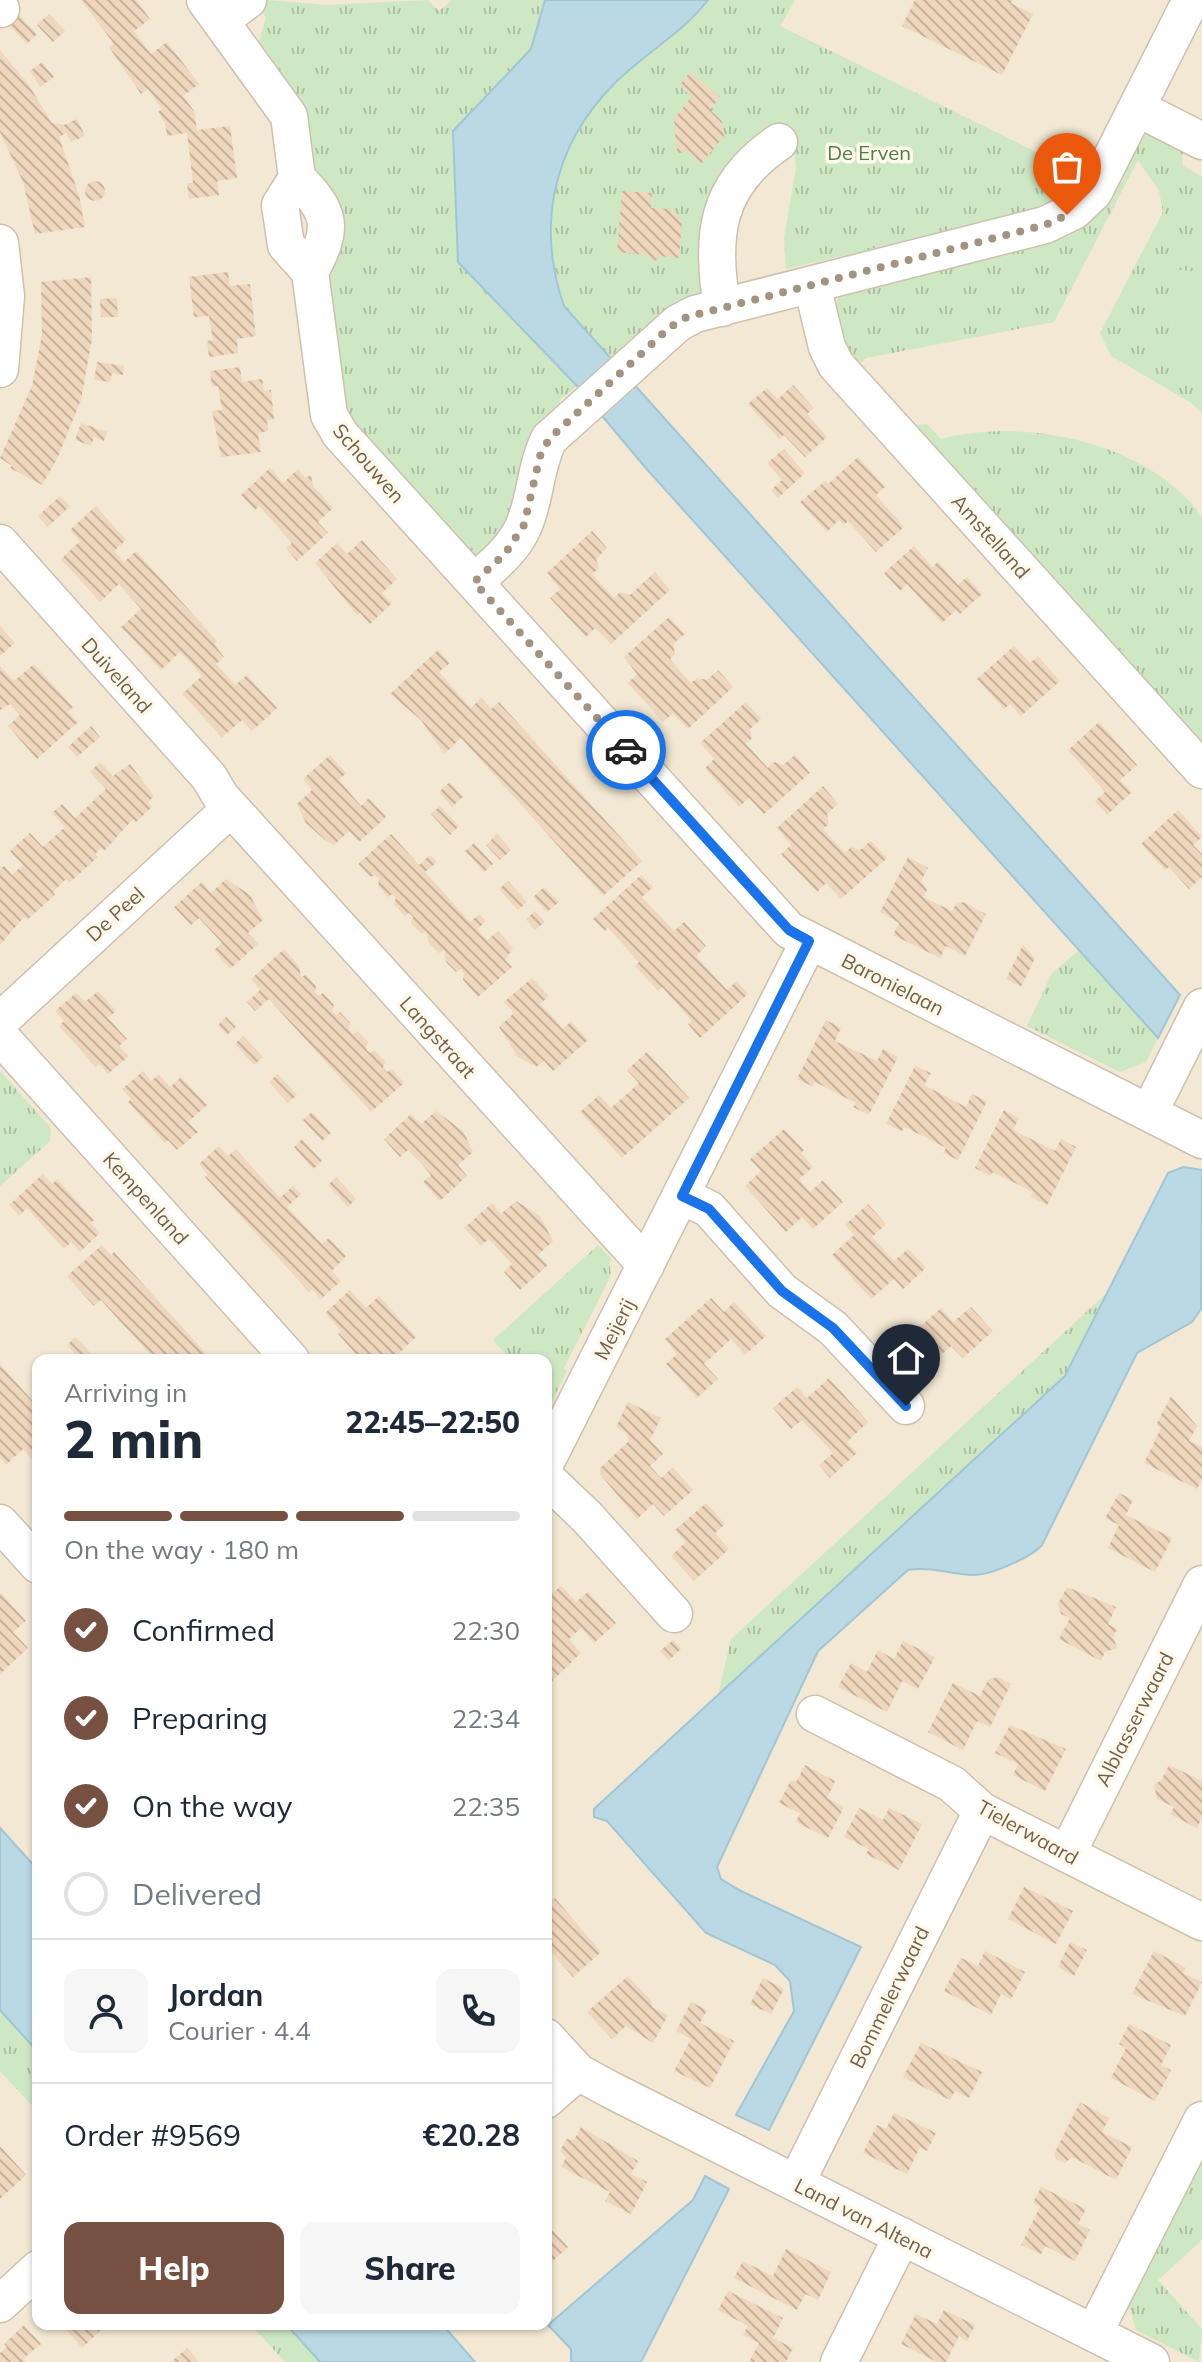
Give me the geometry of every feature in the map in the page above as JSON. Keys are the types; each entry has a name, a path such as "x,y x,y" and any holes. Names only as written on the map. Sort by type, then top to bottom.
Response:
{"street":[{"path":"474,582 515,542 528,515 540,456 549,439 631,363 687,317 1060,219 1094,192 1191,0"},
{"name":"Schouwen","path":"224,7 289,116 297,178 322,203 327,241 310,272 332,421 474,582"},
{"path":"1137,108 1202,141"},
{"path":"722,308 716,243 724,205 740,176 779,142"},
{"path":"0,243 6,315 0,369"},
{"name":"Amstelland","path":"812,285 827,347 836,365 1202,770"},
{"name":"Duiveland","path":"0,543 209,777 231,808"},
{"name":"Baronielaan","path":"474,582 789,930 1199,1138"},
{"name":"De Peel","path":"0,1021 231,808"},
{"name":"Langstraat","path":"231,808 646,1265"},
{"name":"Meijerij","path":"552,1450 809,941"},
{"path":"1149,1113 1202,1007"},
{"name":"Kempenland","path":"0,1036 286,1354"},
{"path":"682,1196 709,1209 782,1291 833,1328 906,1406"},
{"path":"552,1484 587,1517 674,1614"},
{"path":"0,1523 32,1558"},
{"name":"Alblasserwaard","path":"1067,1854 1202,1584"},
{"name":"Tielerwaard","path":"815,1714 952,1784 982,1811 1202,1922"},
{"name":"Bommelerwaard","path":"796,2183 982,1811"},
{"name":"Land van Altena","path":"552,2044 578,2072 1151,2362"},
{"path":"552,2095 578,2072"},
{"path":"1094,2333 1202,2120"},
{"path":"839,2362 902,2236"},
{"path":"0,2304 32,2275"}],"shaded area":[{"path":"0,0 1202,0 1202,2362 475,2362 447,2330 552,2330 552,1354 32,1354 32,1863 0,1828"},
{"path":"0,2011 32,2046 32,2330 291,2330 320,2362 0,2362"}],"green space":[{"path":"268,0 325,5 428,0 439,11 452,0 545,0 531,49 453,131 459,262 577,386 559,401 564,408 516,516 480,555 472,555 346,423 316,175 274,76 280,71 259,42 266,18 258,6"},
{"name":"De Erven","path":"585,0 795,0 780,26 1081,174 1079,180 1068,194 1047,209 786,269 784,238 796,168 794,147 772,127 702,278 701,291 695,301 609,359 568,314 553,279 548,250 554,190 577,132 593,107 619,78 675,35"},
{"path":"1149,134 1189,149 1182,156 1183,166 1202,176 1202,273 1180,270 1168,352 1202,357 1202,413 1190,402 1111,356 1100,333 1163,212 1159,191 1138,160 1054,322 866,358 855,368 831,316 840,293 1060,232 1141,138"},
{"path":"1180,270 1202,273 1202,357 1168,352"},
{"path":"927,424 941,439 1009,431 1046,434 1083,442 1151,470 1179,491 1202,517 1202,752 907,426"},
{"path":"1079,950 1158,1038 1146,1062 1120,1072 1027,1026 1052,973"},
{"path":"0,1071 51,1128 50,1141 0,1186"},
{"path":"598,1245 612,1260 609,1261 611,1275 564,1368 567,1371 552,1402 552,1354 506,1354 493,1340"},
{"path":"1107,1293 1065,1376 718,1695 731,1639"},
{"path":"0,2010 32,2045 32,2106 0,2071"},
{"path":"1202,2145 1202,2240 1158,2280 1202,2329 1199,2362 1136,2330 1130,2309 1122,2305"},
{"path":"256,2330 291,2330 320,2362 285,2362"}],"water":[{"path":"545,0 708,0 686,24 613,85 576,134 564,161 551,217 551,246 564,306 1180,995 1158,1038 644,466 577,386 458,262 453,131 531,49"},
{"path":"1183,1167 1202,1170 1201,1309 1192,1322 1137,1353 1037,1550 1010,1565 979,1574 908,1570 818,1651 717,1867 721,1879 741,1891 861,1947 769,2130 736,2115 794,2011 790,1981 775,1965 706,1933 607,1821 594,1817 594,1809 1065,1376 1168,1173"},
{"path":"0,1828 32,1863 32,2045 0,2010"},
{"path":"705,2176 729,2189 641,2362 571,2362 571,2349 552,2329 552,2322 693,2200"},
{"path":"291,2330 447,2330 475,2362 320,2362"}],"building":[{"path":"81,0 136,0 150,19 134,31 151,54 167,42 199,84 183,96 194,111 197,130 230,126 237,178 217,181 219,195 189,199 187,183 193,183 187,133 167,136 165,123 158,112 162,109 148,89 141,94 109,47 114,44"},
{"path":"915,0 1013,0 1011,3 1033,14 1002,75 902,26"},
{"path":"16,12 37,34 27,44 6,22"},
{"path":"49,14 65,31 53,42 37,25"},
{"path":"0,50 28,84 52,123 64,125 77,119 85,136 71,142 66,133 59,137 79,195 85,227 35,234 23,182 0,132"},
{"path":"42,62 54,77 40,87 30,71"},
{"path":"690,72 720,97 710,110 722,121 724,136 701,164 687,152 678,153 676,144 674,119 692,96 679,86"},
{"path":"95,181 102,184 105,191 102,198 95,201 88,198 85,191 88,184"},
{"path":"622,191 652,193 651,208 672,209 682,222 679,258 661,256 654,262 647,255 617,252"},
{"path":"228,272 230,286 250,284 256,336 237,339 238,353 209,357 207,341 213,340 209,316 194,317 189,277"},
{"path":"91,277 92,339 81,400 58,457 42,485 10,468 12,466 0,458 32,386 42,335 41,282"},
{"path":"117,298 118,317 101,317 100,299"},
{"path":"97,362 124,366 123,375 112,373 110,382 94,380"},
{"path":"240,367 242,382 262,379 264,391 271,390 274,419 267,420 268,431 258,433 261,452 221,457 212,411 222,410 218,386 212,387 210,371"},
{"path":"793,385 814,408 807,414 827,437 805,457 784,435 779,439 748,404 767,388 778,399"},
{"path":"81,423 107,432 104,441 94,437 91,446 75,440"},
{"path":"784,449 805,473 778,498 771,490 782,480 767,463"},
{"path":"858,457 885,487 876,495 904,527 876,552 848,521 844,525 839,520 827,532 800,502 825,481 828,484"},
{"path":"270,468 283,483 298,469 305,478 311,475 313,486 333,508 318,522 328,533 297,561 286,548 292,543 259,506 255,510 241,495"},
{"path":"60,496 70,506 48,527 38,516"},
{"path":"96,506 126,540 114,551 124,562 136,551 217,641 214,644 224,657 216,664 235,685 247,675 277,708 252,731 242,720 222,737 182,694 202,676 192,664 180,652 161,670 121,627 141,609 119,584 100,602 61,559 80,541 70,530"},
{"path":"592,531 607,548 596,559 599,568 592,574 614,598 620,592 630,595 655,572 670,590 611,644 595,628 586,637 550,598 560,589 547,573"},
{"path":"362,540 397,579 382,593 392,603 370,624 360,613 357,615 315,563 337,543 347,554"},
{"path":"914,546 932,567 938,562 958,585 967,577 982,594 960,614 956,610 942,623 907,584 900,591 884,573"},
{"path":"669,617 685,634 673,644 675,654 670,659 680,671 691,683 697,678 707,680 718,670 733,687 688,729 673,713 663,722 628,683 637,674 624,657"},
{"path":"0,626 15,643 0,656"},
{"path":"1014,646 1030,663 1038,656 1060,681 1021,716 1010,704 1004,709 977,679"},
{"path":"438,650 450,663 439,672 471,708 481,698 491,709 499,702 642,861 603,896 461,738 444,754 421,720 390,694"},
{"path":"34,664 73,707 68,712 78,722 37,759 8,726 20,715 10,704 0,710 0,666 14,681"},
{"path":"746,702 761,719 750,729 752,738 746,744 768,768 774,762 783,765 795,755 810,773 764,814 749,798 739,807 705,768 714,759 700,743"},
{"path":"1099,722 1137,765 1120,780 1132,792 1107,815 1095,801 1105,792 1068,750"},
{"path":"91,726 100,737 77,757 68,747"},
{"path":"330,755 346,773 339,780 361,806 369,798 386,817 359,842 349,831 334,845 325,840 306,823 297,804 312,790 303,779"},
{"path":"100,762 113,776 130,764 154,796 148,802 152,807 136,822 133,819 104,851 101,848 95,854 98,857 69,883 66,879 53,892 55,895 27,920 24,917 0,945 0,869 4,866 12,875 23,865 10,851 30,833 43,847 65,827 52,813 62,804 75,818 106,789 90,772"},
{"path":"450,782 463,797 452,807 439,792"},
{"path":"823,786 838,804 827,814 829,824 823,829 845,853 851,847 860,850 871,841 887,858 841,899 826,883 817,892 781,854 791,845 777,828"},
{"path":"440,806 459,826 450,835 431,814"},
{"path":"1178,810 1202,837 1193,845 1202,854 1202,877 1189,889 1169,867 1165,870 1141,844"},
{"path":"391,834 419,865 430,855 437,862 425,872 470,922 479,914 486,921 477,929 487,940 498,931 513,948 505,960 512,967 478,997 463,980 461,969 456,972 446,962 444,950 439,953 429,943 426,931 422,934 411,923 413,917 409,913 405,916 394,904 396,898 392,894 388,897 378,886 379,879 375,875 370,877 358,864"},
{"path":"497,834 511,850 500,860 486,845"},
{"path":"474,843 493,864 484,872 465,851"},
{"path":"908,857 928,868 921,881 927,890 923,897 952,911 956,904 963,902 986,914 965,956 946,946 940,958 893,935 899,923 880,912"},
{"path":"641,875 653,887 642,897 674,931 684,922 706,946 696,956 727,990 737,981 748,994 700,1038 688,1024 692,1021 662,987 658,991 635,966 639,962 608,928 605,931 593,919"},
{"path":"226,879 250,895 263,920 248,933 258,944 230,969 214,950 222,943 199,918 191,925 174,907 202,882 211,893"},
{"path":"508,881 527,902 518,910 499,889"},
{"path":"544,887 559,902 547,912 533,897"},
{"path":"535,911 545,922 535,930 526,919"},
{"path":"1023,945 1035,958 1021,987 1006,979"},
{"path":"284,949 299,966 301,977 306,975 316,986 315,992 319,996 323,993 334,1005 332,1011 336,1015 340,1012 350,1023 349,1030 353,1034 357,1031 368,1042 366,1049 370,1053 374,1050 385,1061 383,1068 387,1072 392,1069 404,1083 371,1112 269,999 255,1011 247,1002 260,990 251,979"},
{"path":"532,978 549,996 540,1004 563,1029 571,1021 588,1040 553,1071 544,1061 536,1067 518,1057 499,1027 514,1013 504,1002"},
{"path":"98,991 116,1011 108,1018 127,1039 119,1046 129,1056 108,1074 99,1064 96,1067 59,1026 64,1021 55,1011 76,993 85,1002"},
{"path":"226,1017 236,1027 227,1035 218,1025"},
{"path":"826,1020 841,1028 835,1041 877,1061 883,1049 898,1057 869,1115 853,1107 856,1103 815,1082 812,1086 797,1079"},
{"path":"243,1036 263,1057 254,1065 235,1044"},
{"path":"647,1052 689,1098 622,1158 580,1112 599,1095 611,1108 639,1083 627,1070"},
{"path":"915,1066 931,1073 924,1085 966,1107 972,1094 987,1101 958,1160 943,1153 946,1148 925,1137 904,1127 902,1131 886,1124"},
{"path":"143,1071 151,1081 159,1074 170,1087 181,1077 207,1105 188,1122 198,1132 177,1150 168,1140 165,1143 128,1102 131,1099 122,1089"},
{"path":"278,1074 297,1095 288,1103 269,1082"},
{"path":"1004,1110 1019,1118 1013,1130 1055,1151 1061,1139 1076,1147 1047,1205 1031,1197 1033,1192 993,1172 990,1176 975,1168"},
{"path":"436,1111 463,1131 473,1152 458,1165 467,1176 440,1201 423,1182 431,1175 420,1162 408,1150 400,1157 384,1139 411,1114 421,1124"},
{"path":"312,1112 331,1133 322,1141 303,1120"},
{"path":"784,1129 804,1150 801,1153 813,1167 799,1179 810,1192 823,1180 843,1202 813,1229 802,1217 786,1232 745,1186 761,1171 750,1159"},
{"path":"302,1139 322,1161 313,1169 294,1147"},
{"path":"219,1146 228,1156 236,1149 280,1198 293,1186 301,1194 287,1207 322,1244 329,1238 346,1256 332,1271 341,1281 321,1299 312,1289 309,1292 205,1177 208,1175 199,1164"},
{"path":"43,1174 52,1184 57,1179 94,1220 91,1223 100,1233 80,1252 71,1242 64,1249 27,1208 19,1216 9,1205"},
{"path":"336,1177 356,1199 348,1207 328,1185"},
{"path":"516,1201 540,1216 553,1241 538,1255 548,1265 520,1290 504,1272 512,1264 489,1239 481,1246 464,1228 492,1203 501,1214"},
{"path":"868,1204 886,1224 872,1237 894,1261 908,1249 926,1268 903,1289 894,1279 871,1299 832,1255 854,1235 845,1225"},
{"path":"102,1245 111,1255 114,1252 207,1354 150,1354 101,1300 94,1306 67,1276"},
{"path":"350,1290 366,1308 379,1296 416,1337 398,1354 356,1354 325,1313"},
{"path":"711,1298 724,1312 734,1302 766,1336 745,1355 731,1339 704,1364 718,1379 697,1398 666,1364 677,1354 665,1339"},
{"path":"971,1307 993,1331 963,1358 951,1346 930,1365 907,1338 941,1308 953,1322"},
{"path":"75,1337 91,1354 75,1354 67,1345"},
{"path":"0,1364 32,1400 32,1459 23,1449 6,1465 0,1457"},
{"path":"829,1378 868,1422 847,1442 857,1453 830,1478 819,1465 833,1453 802,1420 791,1429 773,1408 797,1387 807,1398"},
{"path":"1171,1396 1197,1426 1189,1441 1202,1447 1202,1479 1197,1489 1144,1463 1161,1428 1156,1425"},
{"path":"628,1402 661,1418 650,1440 663,1454 650,1466 661,1478 673,1467 693,1490 664,1516 653,1504 637,1519 600,1474 600,1468 629,1441 627,1433 616,1427"},
{"path":"1119,1493 1133,1500 1126,1515 1172,1538 1155,1572 1108,1548 1119,1525 1105,1518"},
{"path":"706,1503 725,1524 715,1533 729,1549 694,1581 671,1556 686,1542 675,1530"},
{"path":"561,1586 576,1602 588,1592 616,1623 594,1643 581,1628 569,1639 581,1653 552,1681 552,1594"},
{"path":"1067,1587 1116,1607 1108,1624 1117,1629 1113,1637 1117,1648 1105,1652 1101,1661 1059,1639 1070,1618 1061,1614 1058,1604"},
{"path":"0,1592 26,1621 13,1632 28,1648 0,1674"},
{"path":"673,1640 681,1649 669,1660 660,1651"},
{"path":"903,1641 935,1657 918,1689 902,1681 887,1712 838,1687 851,1663 867,1672 878,1650 894,1659"},
{"path":"997,1677 1011,1684 990,1727 977,1721 963,1750 928,1732 953,1683 980,1696 988,1680"},
{"path":"1010,1725 1066,1749 1045,1791 1013,1775 1018,1764 995,1753"},
{"path":"805,1765 835,1781 827,1798 844,1807 828,1838 796,1822 800,1813 779,1803 791,1780 796,1782"},
{"path":"1169,1765 1202,1781 1202,1817 1197,1828 1170,1814 1174,1807 1157,1799 1154,1784 1161,1781"},
{"path":"859,1808 883,1820 889,1808 922,1824 899,1870 866,1854 869,1849 844,1837"},
{"path":"1024,1887 1073,1911 1056,1944 1008,1919"},
{"path":"555,1898 601,1952 573,1977 552,1953 552,1901"},
{"path":"1070,1942 1087,1950 1074,1976 1058,1967"},
{"path":"985,1951 1025,1972 1011,1999 1001,1994 991,2015 944,1991 961,1958 978,1966"},
{"path":"1154,1951 1186,1968 1183,1973 1202,1982 1185,2016 1132,1994"},
{"path":"628,1976 652,2002 652,2007 668,2015 653,2043 626,2026 612,2039 587,2012"},
{"path":"763,1978 784,1989 771,2014 750,2004"},
{"path":"691,2002 707,2010 700,2023 734,2041 710,2088 674,2071 691,2039 676,2031"},
{"path":"1129,2024 1171,2045 1161,2065 1171,2070 1155,2101 1111,2078 1126,2048 1119,2044"},
{"path":"921,2043 982,2072 969,2098 955,2091 950,2100 903,2077"},
{"path":"1080,2102 1109,2118 1102,2132 1132,2147 1116,2180 1072,2157 1065,2163 1056,2159 1054,2154"},
{"path":"894,2113 936,2133 927,2151 920,2147 907,2174 863,2153 877,2125 886,2129"},
{"path":"581,2127 638,2161 631,2174 647,2182 631,2214 605,2201 610,2192 561,2167 566,2157 560,2151 566,2139 574,2140"},
{"path":"0,2146 26,2175 0,2199"},
{"path":"1041,2187 1086,2209 1078,2224 1090,2230 1075,2261 1045,2246 1041,2254 1021,2245 1040,2207 1033,2203"},
{"path":"552,2230 568,2247 552,2262"},
{"path":"786,2249 831,2272 818,2300 805,2294 797,2310 734,2278 743,2261 773,2276"},
{"path":"728,2291 783,2318 773,2338 793,2348 786,2362 749,2362 759,2343 743,2335 748,2326 718,2310"},
{"path":"944,2310 975,2325 967,2341 959,2336 946,2362 937,2362 901,2344 916,2314 937,2324"},
{"path":"24,2325 41,2344 23,2359 26,2362 0,2362 0,2353 7,2347 4,2344"},
{"path":"66,2330 101,2330 82,2348"},
{"path":"187,2348 199,2362 171,2362"}],"way so far":[{"path":"626,750 474,582 505,554 524,525 540,456 549,439 669,328 687,317 1045,225 1067,215"}],"route":[{"path":"626,750 789,930 809,941 682,1196 709,1209 782,1291 833,1328 906,1406"}]}
